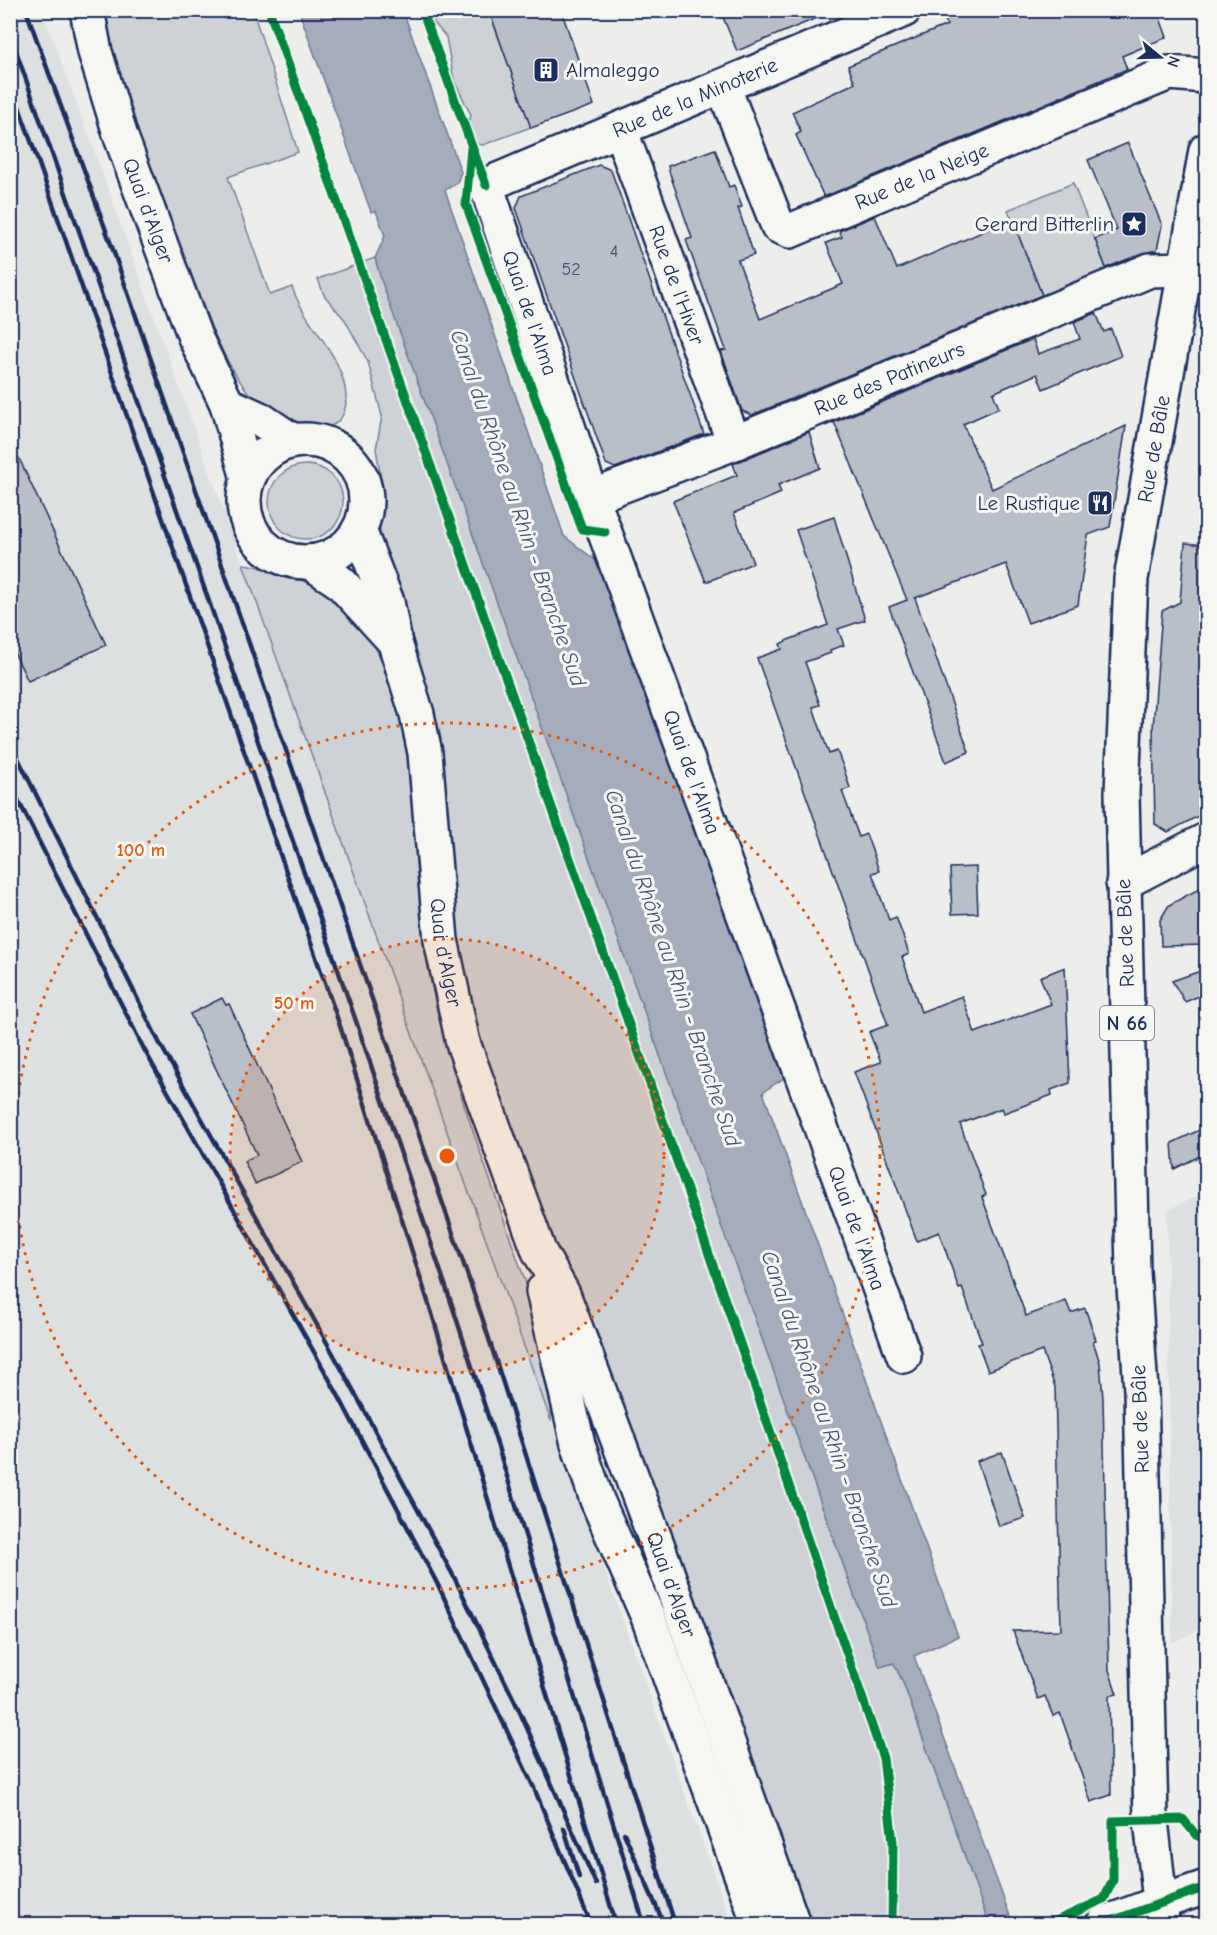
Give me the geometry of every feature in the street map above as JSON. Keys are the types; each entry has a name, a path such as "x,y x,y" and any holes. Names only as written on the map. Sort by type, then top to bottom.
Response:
{"main road":[{"name":"Quai d'Alger","path":"87,10 105,90 139,188 195,337 228,404 248,479 244,509 248,524 256,538 280,557 310,562 340,582 368,610 395,643"},
{"name":"Rue de la Minoterie","path":"486,185 904,10"},
{"name":"Rue de la Neige","path":"723,86 778,226 790,231 1169,73 1206,76"},
{"name":"Rue de l'Hiver","path":"620,129 734,443"},
{"name":"Rue de Bâle","path":"1160,1913 1151,1820 1141,1390 1133,1272 1122,793 1131,579 1206,150"},
{"name":"Quai de l'Alma","path":"486,185 592,497 904,1356"},
{"name":"Rue des Patineurs","path":"592,497 734,443 1150,270 1186,268"},
{"path":"228,404 260,419 293,441"},
{"name":"Quai d'Alger","path":"248,479 265,454 293,441 322,442 335,448 355,467 365,491 363,518 359,530 338,552 310,562"},
{"name":"Quai d'Alger","path":"359,530 384,593 395,643 410,687 425,753 441,940 463,1043 539,1251 562,1294 587,1357 793,1924"},
{"path":"1123,883 1206,840"},
{"name":"Quai d'Alger","path":"539,1251 543,1294 578,1444 597,1500 648,1617 759,1924"},
{"path":"1103,1924 1160,1913 1206,1887"}],"shaded area":[{"path":"42,10 732,1924 11,1924 10,11"},
{"path":"101,11 253,11 298,152 228,177 270,295 292,287 305,313 336,361 345,388 345,406 340,419 331,426 318,429 303,427 274,416 253,398 227,359 211,326 119,84"},
{"path":"424,11 489,11 531,127 483,145 472,143 467,132 471,115 454,80 446,37"},
{"path":"1073,183 1113,286 1043,297 1008,210"},
{"path":"375,258 880,1667 894,1663 904,1685 989,1924 806,1924 482,1049 464,991 455,940 433,710 412,637 379,543 383,490 376,449 382,416 368,362 345,320 324,295 318,279"},
{"path":"306,465 327,471 337,481 343,502 337,523 327,533 306,539 285,533 275,523 269,502 275,481 285,471"},
{"path":"243,564 300,580 337,598 365,629 389,678 400,714 407,751 424,941 438,1015 458,1087 541,1329 550,1370 551,1421"},
{"path":"1206,1192 1206,1626 1172,1643 1167,1210"}],"water":[{"name":"Canal du Rhône au Rhin - Branche Sud","path":"299,11 403,11 461,172 457,183 445,190 564,536 599,563 784,1078 763,1092 958,1636 914,1656 1013,1924 989,1924 904,1685 894,1663 880,1667 381,280 375,258 385,236 376,211 371,212"}],"building":[{"name":"Almaleggo","path":"489,10 561,10 594,105 531,128"},
{"path":"720,10 833,10 834,11 737,51"},
{"path":"969,10 1157,10 1167,37 1122,56 1127,69 824,197 796,135 801,132 792,112 855,83 848,66 947,25 945,20"},
{"path":"1128,143 1162,225 1157,250 1143,253 1106,268 1095,239 1117,230 1088,160"},
{"path":"715,149 729,187 734,185 742,207 738,208 754,255 738,260 760,319 843,284 826,243 842,237 839,231 875,216 897,269 1012,219 1042,295 752,415 742,411 721,351 726,350 686,240 692,238 668,166"},
{"path":"599,165 611,170 704,434 615,468 606,464 516,208 521,196"},
{"path":"1096,313 1104,332 1111,329 1121,356 1043,389 1037,374 993,393 999,408 963,424 992,489 1126,426 1110,527 1088,535 1078,605 1028,623 1006,564 915,598 969,752 946,762 889,607 907,600 834,422 1033,339 1038,354 1080,339 1074,322"},
{"path":"809,432 820,468 778,485 781,493 734,513 753,563 706,582 673,501 737,475 733,464"},
{"path":"10,439 106,645 28,681 10,644"},
{"path":"834,517 865,620 838,629 844,645 830,650 831,653 805,662 820,705 813,707 829,754 837,751 850,788 842,791 859,837 866,834 879,871 872,873 889,920 896,917 909,954 902,957 921,1012 962,996 975,1033 1051,1004 1040,977 1065,967 1070,1083 1051,1090 1052,1095 1004,1113 1002,1108 960,1124 986,1195 982,1197 1026,1316 1066,1301 1071,1313 1085,1308 1096,1340 1093,1341 1100,1363 1103,1398 1109,1670 1117,1694 1109,1696 1111,1795 1091,1802 1060,1713 1053,1716 1045,1696 1038,1699 1013,1631 1061,1630 1055,1387 1042,1351 988,1371 978,1344 982,1343 962,1288 959,1289 939,1232 917,1241 854,1072 881,1062 869,1032 888,1025 757,658 782,649 780,644 788,640 828,625 796,530"},
{"path":"1185,543 1206,545 1206,663 1201,770 1206,770 1206,812 1168,832 1155,824 1153,728 1162,611 1180,602"},
{"path":"976,867 978,913 952,914 950,868"},
{"path":"1206,885 1206,945 1161,946 1160,920 1169,905"},
{"path":"1206,969 1206,993 1185,1002 1172,981"},
{"path":"222,998 226,1005 229,1004 302,1162 255,1184 244,1161 257,1155 190,1014"},
{"path":"1206,1127 1206,1153 1174,1169 1172,1143"},
{"path":"1002,1452 1025,1518 999,1526 977,1461"}],"railway":[{"path":"26,10 112,247 482,1317 675,1924"},
{"path":"10,34 356,1021 452,1305 498,1447 644,1924"},
{"path":"10,81 340,1026 432,1314 616,1924"},
{"path":"10,742 159,1042 350,1384 454,1577 519,1710 596,1884"},
{"path":"10,784 145,1051 337,1393 439,1587 534,1788 591,1924"},
{"path":"564,1828 579,1877"},
{"path":"624,1833 664,1924"}],"cycle path":[{"path":"269,10 661,1115 883,1758 893,1842 892,1924"},
{"path":"422,10 486,185"},
{"path":"471,148 466,204 582,529 605,532"},
{"path":"1049,1924 1104,1899 1113,1880 1113,1821 1183,1819 1196,1835 1206,1840"},
{"path":"1103,1924 1206,1887"}],"place":[{"name":"Almaleggo","path":"546,70"},
{"name":"Gerard Bitterlin","path":"1134,224"},
{"name":"Le Rustique","path":"1100,503"}]}
